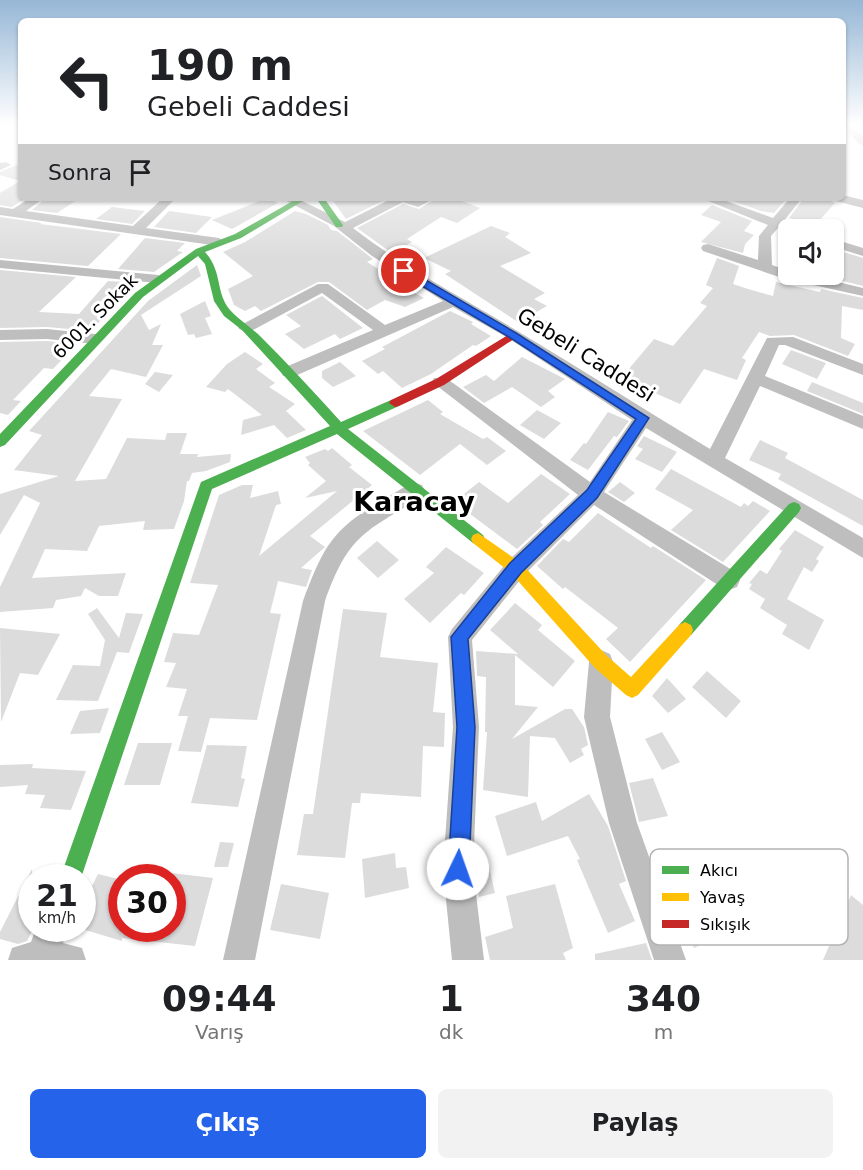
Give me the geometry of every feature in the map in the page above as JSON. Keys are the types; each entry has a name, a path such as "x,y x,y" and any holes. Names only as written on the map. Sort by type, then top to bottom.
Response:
{"street":[{"path":"846,200 863,204"},
{"path":"15,213 33,201"},
{"path":"136,230 167,201"},
{"name":"6001. Sokak","path":"3,438 123,309 158,279 199,251 238,236 293,201"},
{"name":"Gebeli Caddesi","path":"299,201 341,226 404,271 513,335 643,418 863,549"},
{"path":"322,201 341,226 396,201"},
{"path":"715,201 778,224"},
{"path":"765,267 765,236 793,201"},
{"path":"0,211 219,242"},
{"path":"844,246 863,252"},
{"path":"708,248 787,275 863,292"},
{"path":"199,251 210,263 216,279 219,301 228,314 246,328 289,372 340,429 415,491 516,568 601,662 632,689 794,508"},
{"path":"0,264 158,279"},
{"path":"246,328 323,287 382,330"},
{"path":"289,372 382,330 455,301"},
{"path":"0,335 47,334 95,339"},
{"path":"75,864 206,486 340,429 440,382 513,335"},
{"path":"714,460 773,341 787,340 863,370"},
{"path":"756,378 863,423"},
{"path":"440,382 592,494 729,580"},
{"path":"468,960 458,869 466,727 460,637 516,568 592,494 643,418"},
{"path":"239,960 314,601 328,564 345,538 364,522 415,491"},
{"path":"601,662 597,717 623,823 650,902"},
{"path":"665,945 670,960"}],"building":[{"path":"18,171 18,180 0,175 0,172"},
{"path":"18,182 18,201 21,201 12,207 0,205 0,193"},
{"path":"42,201 75,201 57,213 32,210"},
{"path":"260,201 278,203 232,229 212,220"},
{"path":"333,201 382,201 346,219"},
{"path":"432,201 462,201 480,208 457,223 441,217 407,239 412,242 398,250 395,248 389,251 357,228 403,204 419,209"},
{"path":"733,201 784,201 774,213"},
{"path":"802,201 835,203 821,219 789,218"},
{"path":"712,205 752,221 744,231 754,235 745,244 743,253 701,242 721,222 701,215"},
{"path":"112,207 145,211 132,224 96,219"},
{"path":"169,211 212,217 196,233 154,227"},
{"path":"295,211 306,214 328,225 331,230 337,231 373,259 367,262 390,276 387,278 424,298 405,307 385,300 367,310 329,282 318,282 261,311 255,306 245,311 234,305 228,289 253,276 223,252 245,242"},
{"path":"0,217 121,234 88,266 0,258"},
{"path":"491,226 510,233 505,237 531,253 500,266 545,293 534,299 547,306 533,314 548,322 533,332 445,274 451,271 424,258"},
{"path":"145,238 185,243 177,251 183,252 154,272 118,269"},
{"path":"844,252 863,258 863,286 844,281"},
{"path":"717,258 739,266 733,284 773,296 776,282 778,285 789,285 820,292 821,289 863,298 863,310 842,306 841,338 855,344 848,356 794,335 770,336 759,332 742,358 746,360 737,380 704,369 680,404 637,387 619,376 628,370 654,339 673,346 707,306 700,303 713,288 706,285"},
{"path":"197,265 201,276 141,315 149,330 161,324 152,345 163,345 146,377 111,369 89,396 122,399 75,481 106,479 127,438 165,440 167,433 187,433 180,454 198,454 197,457 231,454 230,462 206,471 192,473 187,481 184,501 174,529 143,530 145,521 99,526 87,551 45,549 32,578 126,573 118,596 99,596 85,588 81,596 56,600 53,608 0,612 0,587 40,503 24,495 0,535 0,494 59,476 14,470 42,435 29,431 148,301"},
{"path":"0,270 76,277 39,312 79,314 108,281 139,283 90,331 47,327 0,328"},
{"path":"322,296 363,328 340,339 335,334 304,349 285,334 301,326 286,315"},
{"path":"205,301 211,316 205,318 212,334 196,338 194,334 188,335 180,314"},
{"path":"450,311 473,322 471,324 491,336 476,346 473,345 431,374 402,388 383,371 378,374 362,361 385,349 382,347"},
{"path":"47,341 77,344 53,369 44,368 13,400 21,401 8,415 0,413 0,342"},
{"path":"791,350 826,363 817,379 782,364"},
{"path":"245,352 263,364 256,369 275,383 269,387 295,404 286,411 306,430 287,438 274,425 241,435 243,420 262,415 228,389 225,392 206,387 227,364"},
{"path":"522,357 565,379 548,391 555,397 541,407 512,387 484,403 463,387 486,375 494,381"},
{"path":"340,362 356,376 333,387 322,378 322,371"},
{"path":"155,372 173,375 159,392 145,384"},
{"path":"812,382 863,403 863,414 807,391"},
{"path":"428,400 443,412 440,414 483,439 487,437 506,451 487,465 460,444 420,475 363,431"},
{"path":"537,410 561,423 544,439 520,425"},
{"path":"608,412 629,421 617,437 614,436 588,470 570,460 584,443 586,444"},
{"path":"644,436 677,452 662,472 635,459 643,449 637,446"},
{"path":"760,440 788,453 785,458 863,500 863,526 778,479 781,474 749,460"},
{"path":"332,448 352,465 349,467 372,485 310,536 325,547 301,568 312,570 306,587 278,581 270,613 281,614 257,720 210,718 201,752 178,751 188,716 178,716 187,689 166,687 176,663 164,662 173,633 199,635 218,585 190,583 219,495 242,485 253,485 250,498 278,491 281,504 276,505 259,556 337,491 305,498 326,481 308,465 310,463 305,457"},
{"path":"671,469 741,507 744,503 748,506 753,501 770,511 723,562 671,530 693,510 655,489"},
{"path":"541,474 570,494 540,522 543,525 517,549 454,502 479,482 508,503"},
{"path":"620,482 635,493 624,502 608,492"},
{"path":"598,513 651,548 653,546 706,580 630,662 606,639 618,628 565,587 563,589 537,566 563,539 569,542"},
{"path":"795,530 824,547 816,559 819,561 812,572 804,567 787,599 824,620 809,650 782,634 787,625 760,608 765,599 749,589 752,584 749,583 760,570 767,574 782,551 779,549"},
{"path":"377,541 399,560 378,578 357,558"},
{"path":"446,547 484,573 464,595 461,593 430,623 404,599 434,573 426,567"},
{"path":"515,603 542,625 538,630 575,661 553,687 515,655 515,705 538,707 512,739 565,709 572,709 584,727 588,745 581,749 584,755 570,763 555,738 530,736 528,797 483,790 487,732 485,732 486,677 477,676 476,651 518,654 490,630"},
{"path":"97,608 119,638 126,613 143,614 129,653 117,652 98,701 56,700 73,665 100,666 105,640 88,614"},
{"path":"343,609 387,613 380,657 438,663 433,712 445,713 444,747 423,746 421,797 361,793 360,803 352,803 345,858 297,855 304,814 313,814"},
{"path":"0,628 60,634 38,675 20,673 1,722"},
{"path":"707,671 741,701 726,718 692,687"},
{"path":"667,678 686,699 668,713 652,696"},
{"path":"109,708 100,733 70,734 80,711"},
{"path":"662,732 680,762 662,770 645,739"},
{"path":"138,743 172,743 160,785 124,785"},
{"path":"207,745 247,746 241,778 245,779 238,807 191,803"},
{"path":"33,764 32,768 86,771 71,810 40,808 45,795 25,794 28,785 0,787 0,765"},
{"path":"653,778 668,816 639,822 629,783"},
{"path":"589,794 608,826 626,881 619,884 635,921 608,933 577,860 580,859 568,836 507,856 495,816 536,802 542,821"},
{"path":"220,842 234,843 228,867 214,867"},
{"path":"395,853 396,868 406,867 409,888 365,898 362,859"},
{"path":"488,862 495,893 479,897 475,865"},
{"path":"98,874 108,876 108,937 96,933 96,878"},
{"path":"186,875 213,878 195,946 158,942 186,942"},
{"path":"281,884 329,893 320,939 270,930"},
{"path":"555,884 573,948 563,953 566,960 490,960 485,937 513,928 506,896"},
{"path":"851,895 863,905 863,960 823,960 829,945 848,945 848,902"},
{"path":"18,897 18,942 24,942 18,944 0,939 0,932"},
{"path":"646,943 652,960 595,960 595,954"}],"traffic: fast":[{"path":"0,442 139,295 199,251 238,236 299,201"},
{"path":"322,201 339,225"},
{"path":"199,251 210,263 219,301 228,314 246,328 289,372 340,429 478,539"},
{"path":"75,864 206,486 395,403"},
{"path":"685,630 794,508"}],"traffic: slow":[{"path":"478,539 516,568 601,662 632,689 685,630"}],"traffic: jam":[{"path":"395,403 440,382 513,335"}],"district":[{"name":"Karacay","path":"414,501"}],"route":[{"path":"404,271 513,335 643,418 592,494 516,568 460,637 466,727 458,869"}]}
